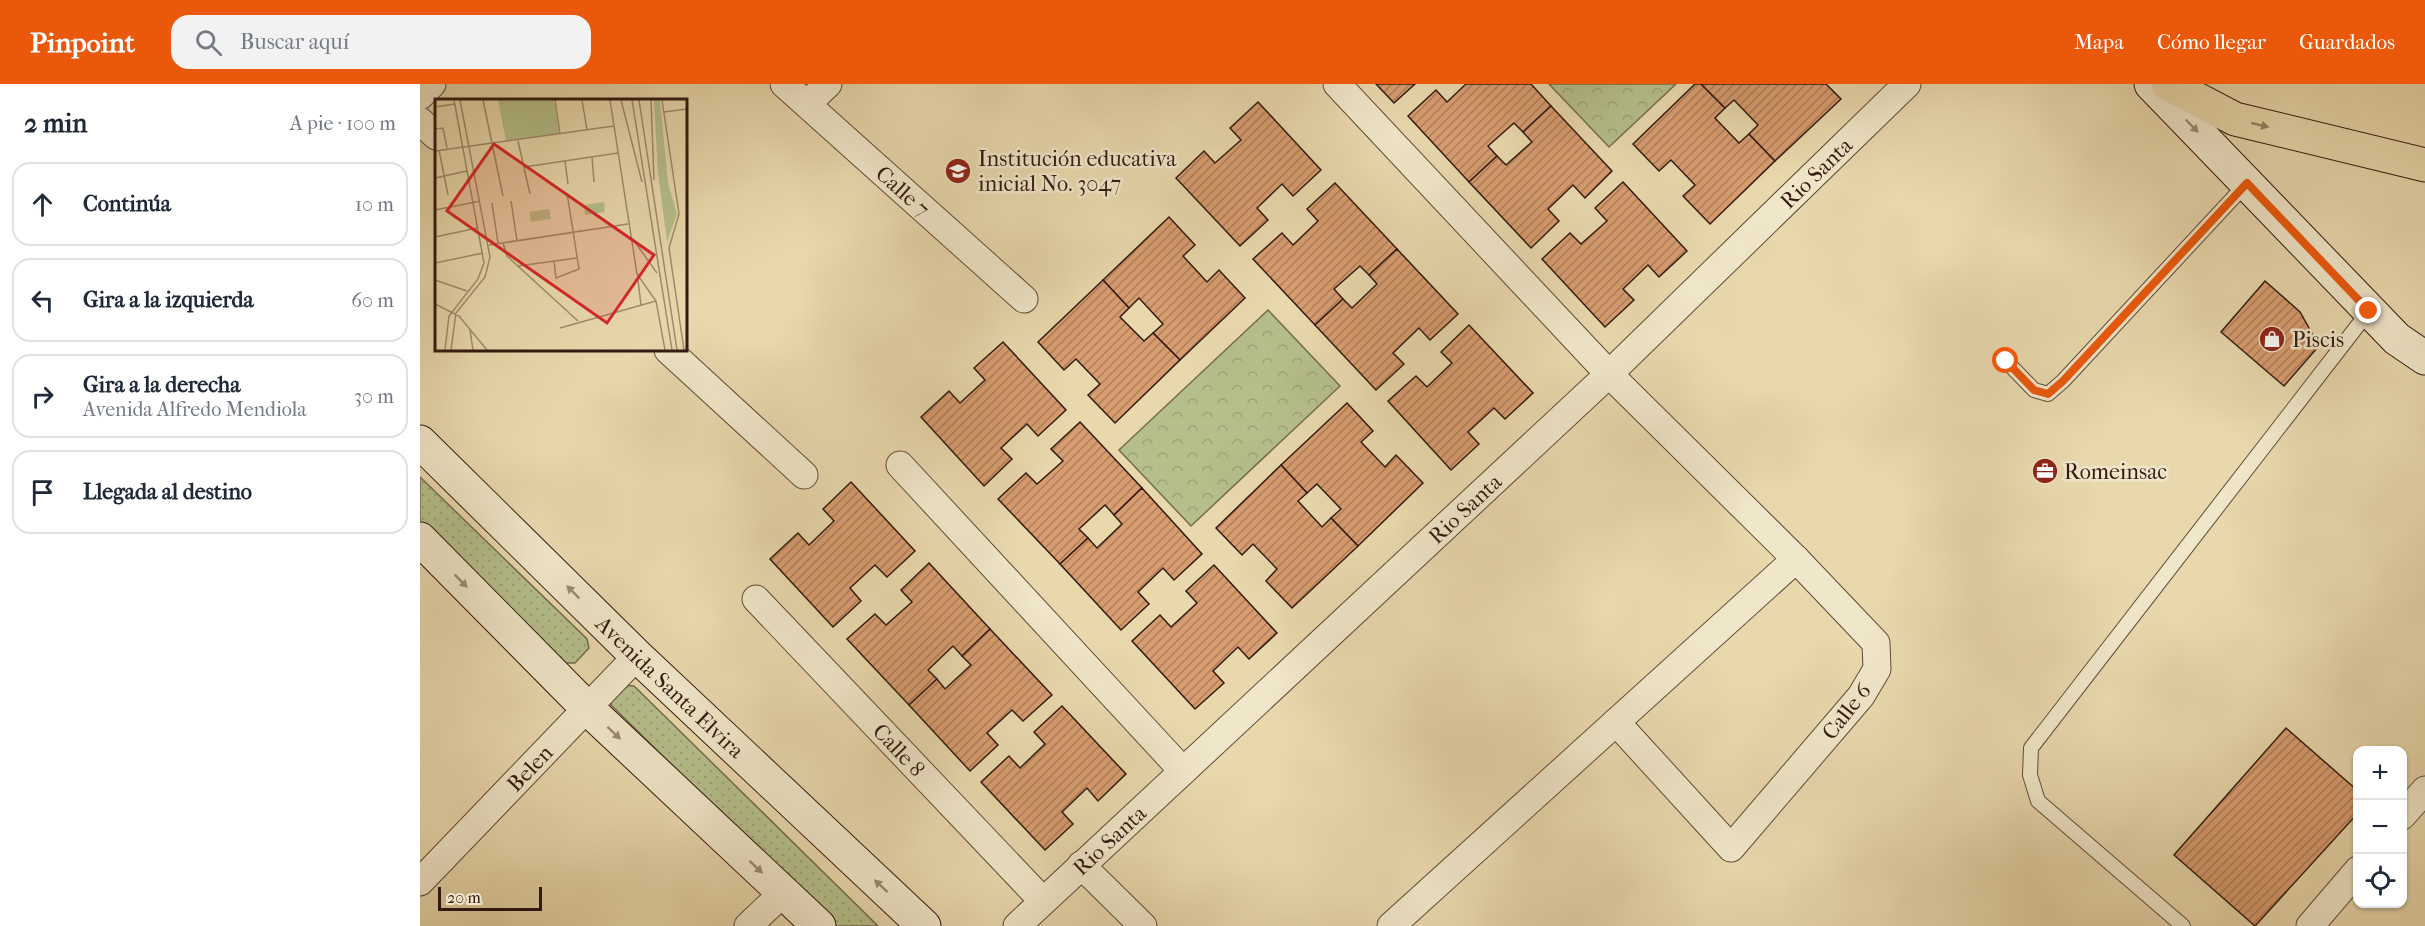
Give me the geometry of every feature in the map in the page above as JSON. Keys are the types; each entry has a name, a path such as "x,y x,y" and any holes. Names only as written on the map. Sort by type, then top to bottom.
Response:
{"highway":[{"path":"2169,84 2235,119 2425,165"}],"street":[{"path":"420,96 432,84"},
{"name":"Calle 7","path":"784,84 1024,299"},
{"path":"807,104 828,84"},
{"name":"Calle 6","path":"1337,84 1609,374 1796,559 1876,643 1877,669 1861,696 1731,848 1616,722"},
{"name":"Rio Santa","path":"1017,926 1609,374 1907,84"},
{"path":"2151,84 2397,339 2425,379"},
{"path":"420,121 435,135"},
{"path":"2397,339 2425,358"},
{"path":"669,351 804,475"},
{"name":"Avenida Santa Elvira","path":"420,442 637,656 924,926"},
{"path":"900,465 1183,771"},
{"path":"420,539 587,708 819,926"},
{"path":"1391,926 1796,559"},
{"name":"Calle 8","path":"756,599 1042,901"},
{"name":"Belen","path":"420,882 637,656"},
{"path":"2407,811 2425,790"},
{"path":"1081,865 1143,926"},
{"path":"2310,926 2353,876"},
{"path":"748,926 783,893"}],"lane":[{"path":"2006,361 2034,390 2048,394 2063,381 2247,183"},
{"path":"2183,926 2038,801 2030,775 2031,748 2369,311"}],"green space":[{"path":"1549,84 1676,84 1609,147"},
{"path":"1268,310 1340,386 1191,526 1119,450"},
{"path":"420,477 587,639 589,648 575,663 566,663 420,522"},
{"path":"624,685 634,686 878,926 836,926 611,705 612,698"}],"building":[{"path":"1376,84 1415,84 1394,103"},
{"path":"1466,84 1531,84 1551,106 1523,132 1514,123 1488,146 1497,156 1469,182 1408,116 1436,90 1447,102"},
{"path":"1695,84 1701,84 1725,108 1715,118 1739,143 1749,134 1775,161 1710,224 1683,196 1695,185 1671,160 1659,171 1633,144"},
{"path":"1701,84 1826,84 1841,99 1775,161 1749,134 1758,125 1734,100 1725,108"},
{"path":"1258,102 1321,170 1293,196 1282,184 1257,208 1268,220 1240,246 1176,178 1204,151 1215,163 1241,140 1230,128"},
{"path":"1551,106 1612,171 1585,198 1573,185 1548,209 1559,221 1531,248 1469,182 1497,156 1506,165 1532,142 1523,132"},
{"path":"1623,182 1687,251 1659,277 1648,265 1623,289 1634,300 1605,327 1542,259 1570,233 1581,244 1607,221 1595,208"},
{"path":"1335,183 1397,249 1369,275 1360,266 1334,289 1343,299 1315,325 1253,259 1282,233 1293,245 1318,221 1307,209"},
{"path":"1169,217 1195,245 1183,256 1207,282 1219,270 1245,298 1180,360 1153,333 1163,324 1139,298 1129,308 1103,280"},
{"path":"1397,249 1458,314 1430,340 1419,328 1393,353 1404,364 1376,390 1315,325 1343,299 1352,308 1377,284 1369,275"},
{"path":"1103,280 1129,308 1120,317 1144,341 1153,333 1180,360 1115,423 1088,395 1100,384 1076,359 1064,370 1038,342"},
{"name":"Piscis","path":"2265,281 2300,312 2319,346 2284,386 2221,332"},
{"path":"1469,325 1533,393 1505,419 1494,408 1468,432 1479,444 1451,470 1388,401 1416,376 1427,387 1452,363 1441,352"},
{"path":"1003,342 1066,410 1038,436 1027,424 1001,448 1012,459 984,486 921,417 949,391 960,403 985,380 974,368"},
{"path":"1347,403 1373,431 1361,442 1385,467 1396,455 1423,483 1358,546 1331,518 1341,509 1317,484 1307,493 1281,465"},
{"path":"1080,422 1142,488 1114,515 1105,505 1079,529 1088,538 1060,564 998,499 1026,473 1037,484 1063,461 1051,449"},
{"path":"1281,465 1307,493 1298,501 1322,527 1331,518 1358,546 1292,608 1266,581 1277,569 1253,544 1242,555 1216,528"},
{"path":"851,482 915,551 887,577 875,565 850,588 861,601 833,627 770,559 798,533 809,545 834,521 823,509"},
{"path":"1142,488 1202,554 1174,580 1163,568 1138,592 1149,604 1121,630 1060,564 1088,538 1097,548 1122,524 1114,515"},
{"path":"929,563 990,629 962,656 953,646 928,670 937,679 909,705 847,639 875,614 886,625 912,602 901,590"},
{"path":"1214,565 1277,633 1249,659 1238,647 1213,671 1224,683 1195,709 1132,641 1160,615 1171,627 1197,603 1186,591"},
{"path":"990,629 1052,695 1023,721 1012,710 987,733 998,745 970,771 909,705 937,679 945,689 971,665 962,656"},
{"path":"1062,706 1126,774 1098,801 1087,788 1062,812 1073,824 1045,850 981,782 1009,756 1020,768 1045,744 1034,732"},
{"path":"2286,728 2353,787 2353,818 2255,926 2174,855"}],"place":[{"name":"Institución educativa inicial No. 3047","path":"958,171"},
{"name":"Piscis","path":"2272,339"},
{"name":"Romeinsac","path":"2045,471"}],"route":[{"path":"2006,361 2034,390 2048,394 2063,381 2247,183 2369,311"}]}
